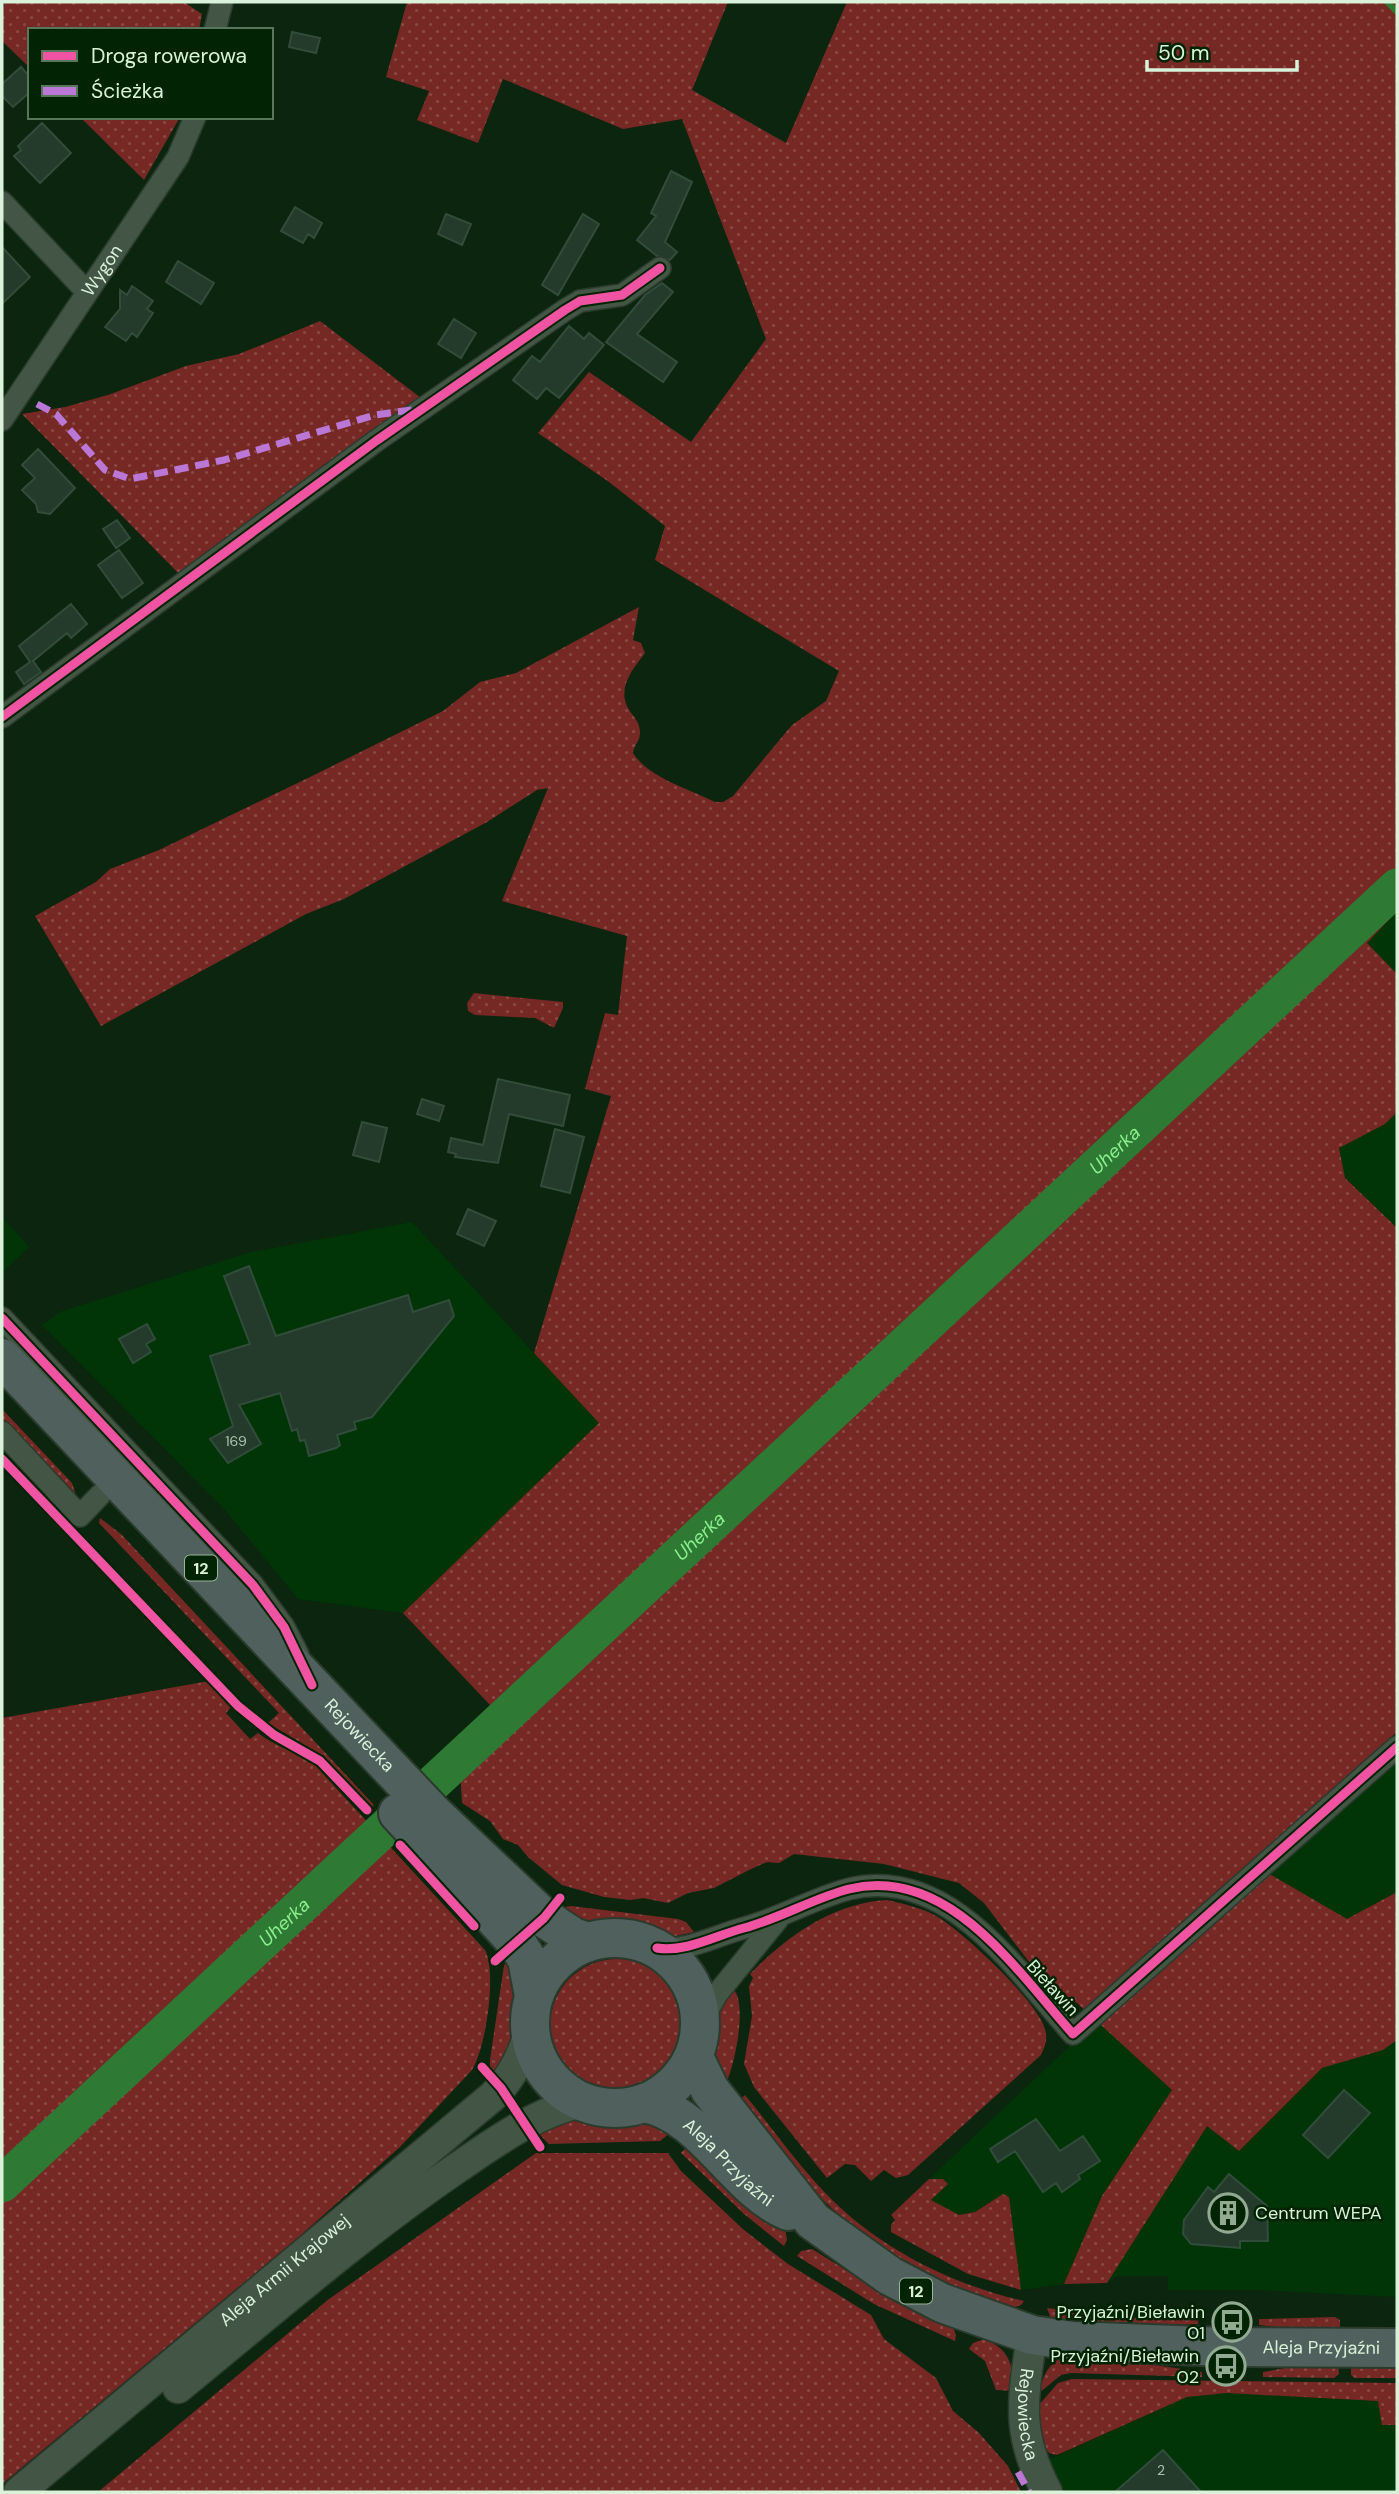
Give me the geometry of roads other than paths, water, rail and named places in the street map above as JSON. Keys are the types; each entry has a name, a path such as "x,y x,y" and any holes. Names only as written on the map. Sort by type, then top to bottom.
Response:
{"highway":[{"name":"Rejowiecka","path":"2,1357 312,1685 392,1788"},
{"name":"Rejowiecka","path":"2,1392 90,1506 392,1788 425,1823 517,1943 529,1967 532,2013"},
{"name":"Rejowiecka","path":"425,1823 544,1918 573,1937 588,1942"},
{"name":"12","path":"623,1938 657,1948 684,1972 693,1987 698,2039 674,2085 644,2104 614,2109 583,2102 552,2081 541,2066 532,2013 549,1968 561,1957 588,1942 623,1938"},
{"name":"Aleja Przyjaźni","path":"698,2039 710,2090 813,2221"},
{"name":"Aleja Przyjaźni","path":"644,2104 669,2110 765,2198 813,2221 852,2252 917,2291 975,2316 1032,2334 1073,2341 1397,2348"}],"main road":[{"name":"Aleja Armii Krajowej","path":"50,2492 325,2254 501,2088 518,2062 532,2013"},
{"name":"Aleja Armii Krajowej","path":"19,2492 325,2254 537,2118 583,2102"},
{"name":"Rejowiecka","path":"1032,2334 1023,2398 1024,2434 1028,2453 1047,2492"}],"street":[{"path":"216,28 222,2"},
{"name":"Wygon","path":"5,406 87,292 178,157 194,119"},
{"path":"2,202 87,292"},
{"path":"2,717 398,425 565,310 580,301 622,295 660,268"},
{"path":"2,1318 253,1585 284,1627 312,1685"},
{"path":"2,1432 90,1506"},
{"name":"Bieławin","path":"657,1948 678,1949 778,1919 838,1892 864,1886 894,1887 927,1896 955,1910 976,1927 1073,2034 1397,1747"},
{"name":"Bieławin","path":"698,2039 717,1994 778,1919"}],"waterway":[{"path":"1387,2 1397,12"},
{"name":"Uherka","path":"2,2184 1397,887"}],"place":[{"name":"Centrum WEPA","path":"1228,2213"},
{"name":"Przyjaźni/Bieławin 01","path":"1232,2322"},
{"name":"Przyjaźni/Bieławin 02","path":"1226,2366"}]}
